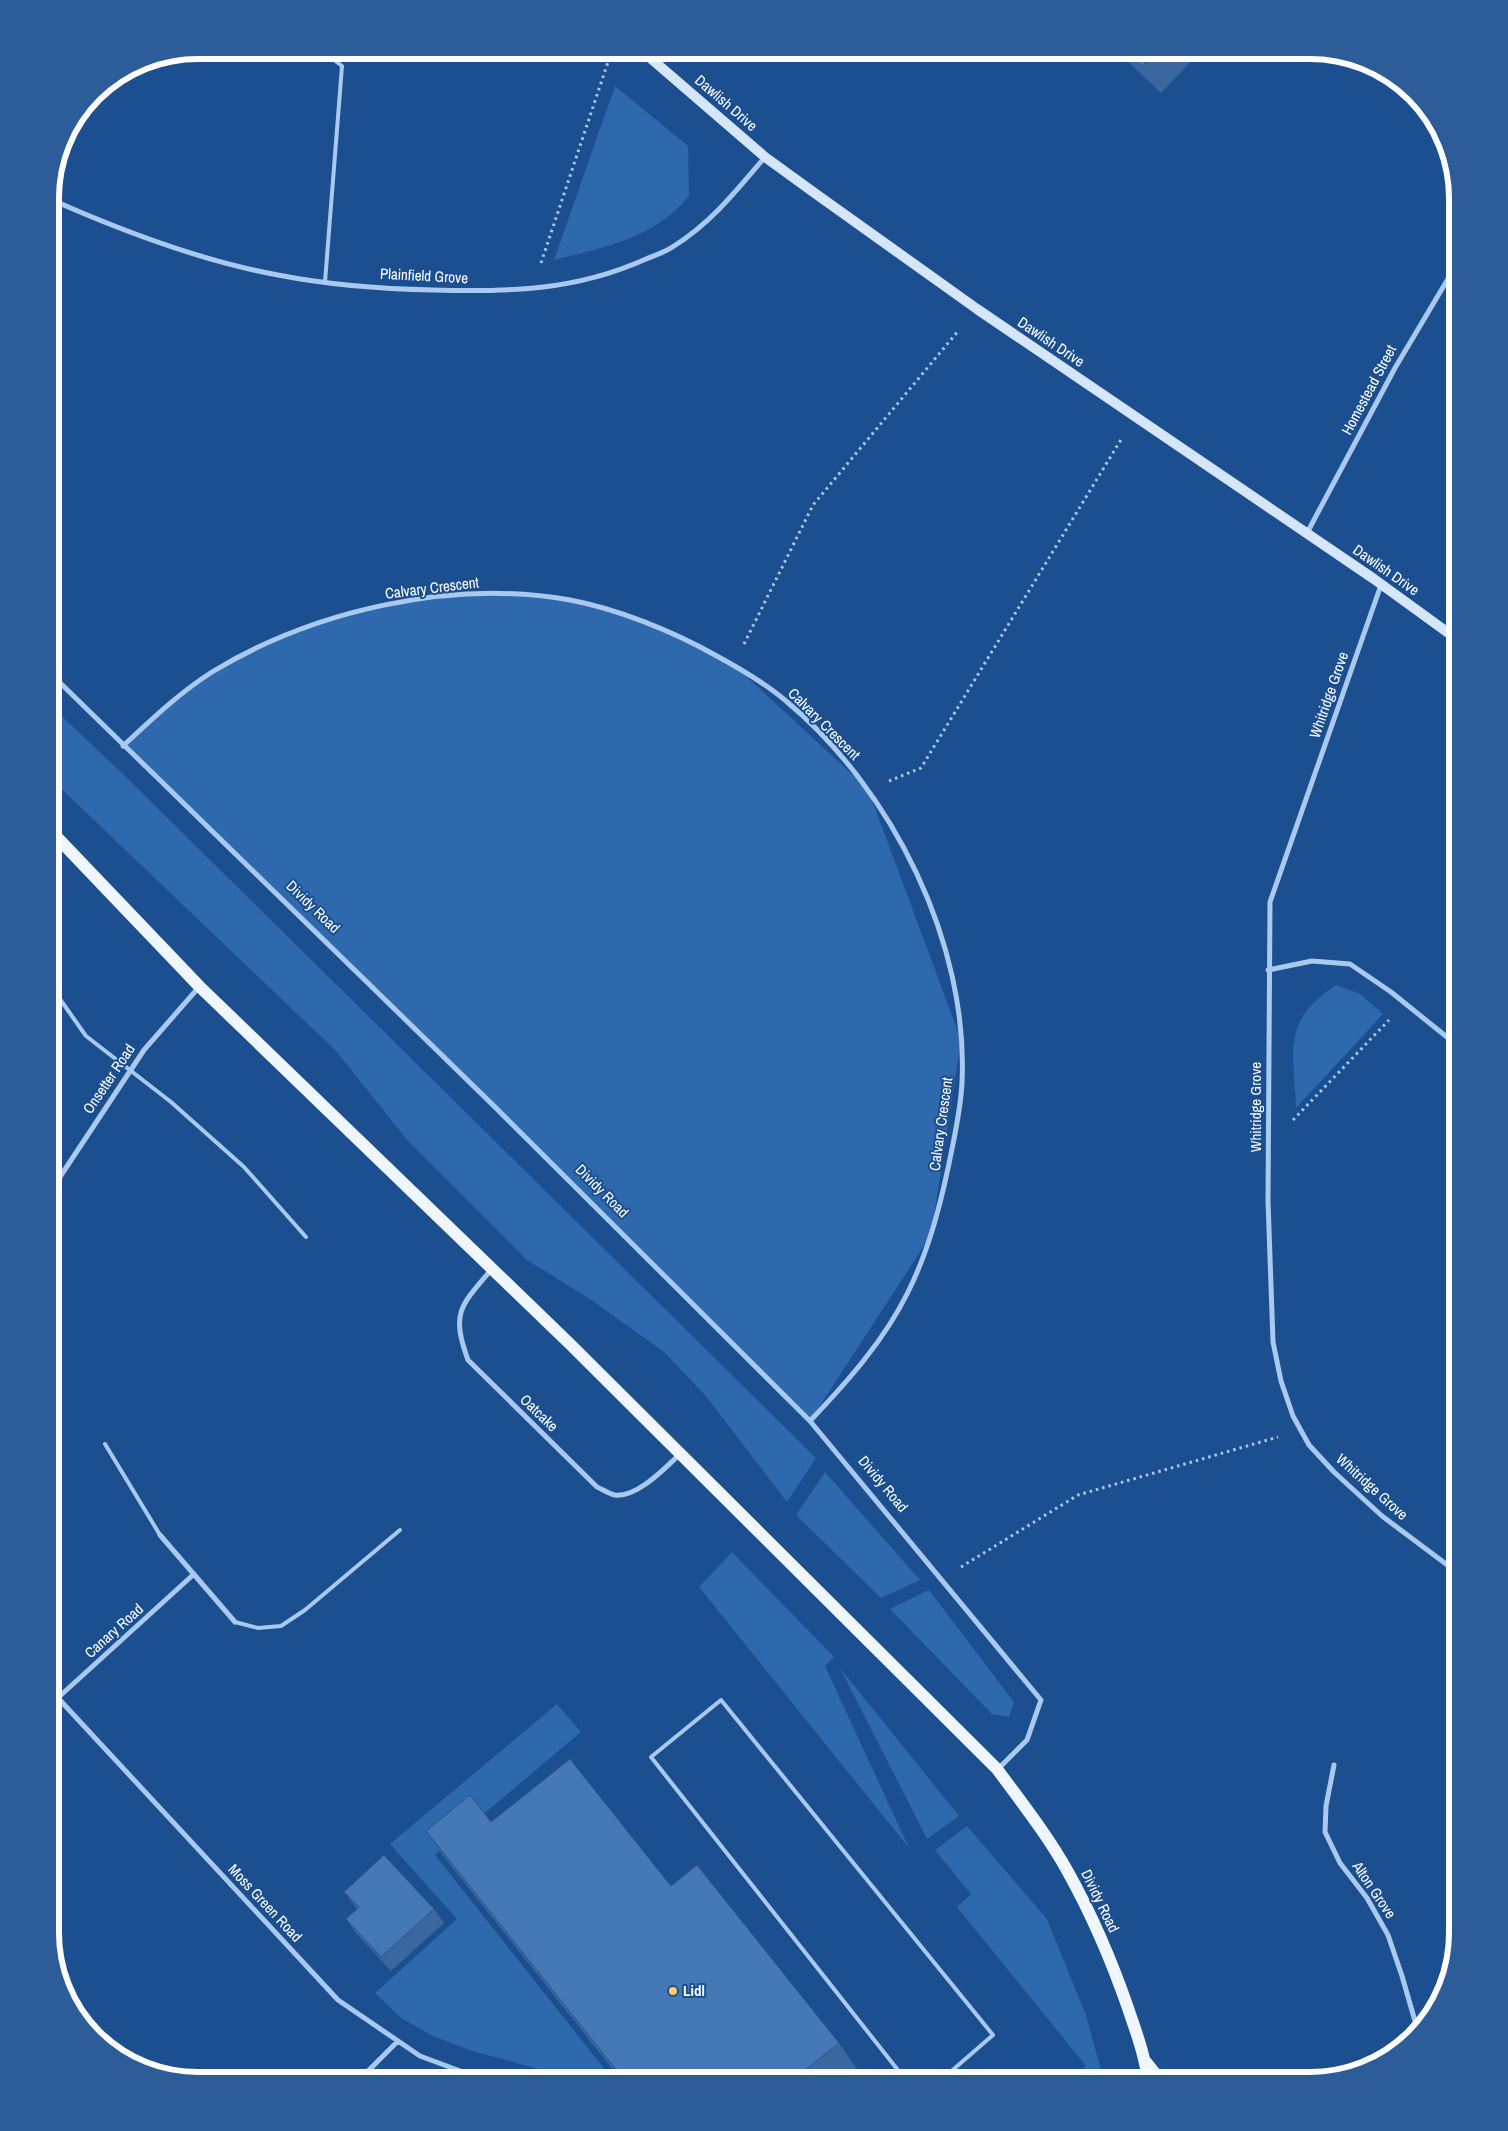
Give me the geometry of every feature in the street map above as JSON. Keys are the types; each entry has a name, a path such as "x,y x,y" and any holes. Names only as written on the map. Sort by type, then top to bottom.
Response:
{"main road":[{"name":"Dividy Road","path":"59,839 199,986 492,1269 997,1769 1033,1818 1068,1872 1091,1918 1119,1982 1146,2062 1147,2072"},
{"name":"Dividy Road","path":"1146,2062 1154,2072"}],"street":[{"name":"Dawlish Drive","path":"651,59 765,157 977,309 1308,533 1449,633"},
{"name":"Plainfield Grove","path":"59,203 102,222 190,252 278,275 325,282 398,289 532,290 582,281 631,266 673,247 715,215 765,157"},
{"name":"Homestead Street","path":"1308,533 1395,368 1449,277"},
{"name":"Whitridge Grove","path":"1381,584 1270,902 1268,1147 1273,1342 1281,1381 1292,1416 1309,1445 1334,1472 1382,1516 1449,1566"},
{"name":"Calvary Crescent","path":"123,746 167,705 212,673 253,651 326,620 391,604 458,594 517,594 572,601 643,622 688,640 734,665 786,700 830,744 868,789 919,877 936,921 956,1003 961,1040 962,1084 946,1179 931,1235 908,1293 882,1335 852,1378 810,1422"},
{"name":"Dividy Road","path":"59,682 500,1112 810,1422 1041,1700 1026,1740 997,1769"},
{"path":"1268,970 1312,961 1350,964 1405,1003 1449,1039"},
{"name":"Onsetter Road","path":"59,1178 144,1050 199,986"},
{"name":"Oatcake","path":"492,1269 470,1295 458,1317 460,1339 468,1360 597,1487 616,1495 634,1491 655,1478 680,1454"},
{"path":"160,1535 235,1622"},
{"name":"Canary Road","path":"59,1697 194,1574"},
{"name":"Moss Green Road","path":"59,1699 338,2000 420,2056 463,2072"},
{"name":"Alton Grove","path":"1334,1765 1326,1806 1325,1832 1340,1863 1367,1898 1388,1935 1416,2024"},
{"path":"367,2072 398,2041"}],"lane":[{"path":"325,282 342,66 333,59"},
{"path":"59,997 86,1036 171,1102 244,1167 306,1237"},
{"path":"105,1444 160,1535"},
{"path":"235,1622 258,1628 281,1626 304,1610 400,1530"},
{"path":"899,2072 651,1757 721,1700 993,2035 950,2072"}],"path":[{"path":"532,290 609,59"},
{"path":"734,665 813,505 977,309"},
{"path":"868,789 921,768 1135,417"},
{"path":"1268,1147 1405,1003"},
{"path":"941,1579 1078,1495 1301,1431"}],"shaded area":[{"path":"615,86 688,146 689,196 675,211 644,232 592,251 554,260"},
{"path":"464,593 517,593 573,601 643,621 734,665 868,789 961,1040 931,1235 810,1421 123,746 161,710 198,682 232,661 304,629 341,617 418,599"},
{"path":"59,714 125,776 816,1458 787,1502 705,1395 664,1352 590,1299 527,1260 408,1141 336,1051 59,787"},
{"path":"1336,985 1360,994 1383,1014 1296,1108 1293,1053 1299,1024 1306,1011 1318,998"},
{"path":"825,1472 920,1580 881,1598 796,1515"},
{"path":"732,1552 834,1657 825,1666 909,1848 699,1587"},
{"path":"929,1590 1014,1702 1009,1717 992,1714 890,1609"},
{"path":"840,1668 959,1816 927,1839"},
{"path":"557,1704 581,1732 435,1855 607,2072 550,2072 472,2051 433,2036 401,2018 375,1993 457,1919 390,1844"},
{"path":"967,1826 1047,1919 1086,2015 1102,2072 1079,2072 1086,2066 957,1907 971,1894 935,1850"}],"building":[{"path":"1135,59 1149,59 1142,66"},
{"name":"Lidl","path":"570,1759 671,1886 697,1865 839,2043 802,2072 618,2072 426,1831 470,1795 491,1822"},
{"path":"384,1855 434,1909 381,1957 346,1919 359,1907 344,1892"}],"place":[{"name":"Lidl","path":"673,1991"}]}
